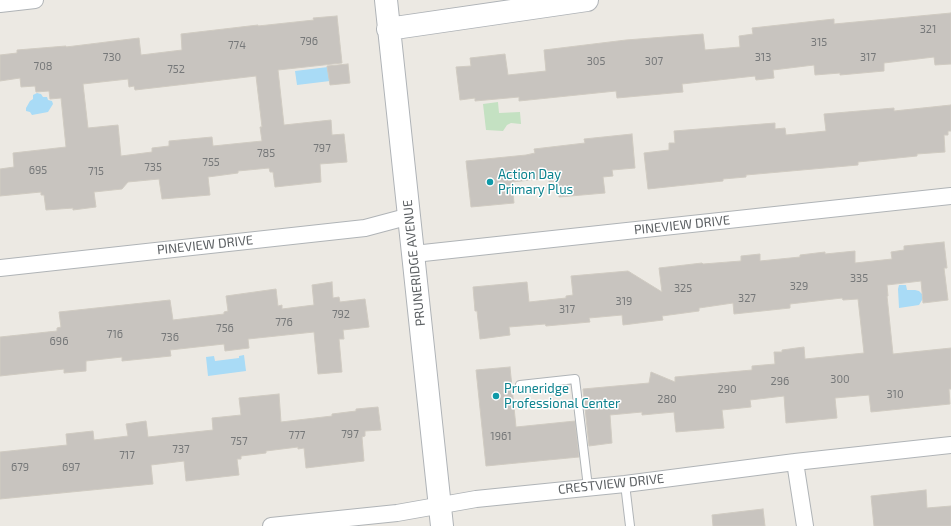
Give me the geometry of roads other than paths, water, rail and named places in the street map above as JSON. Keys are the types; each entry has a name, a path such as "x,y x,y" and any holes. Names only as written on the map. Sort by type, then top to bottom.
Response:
{"main road":[{"name":"PRUNERIDGE AVENUE","path":"386,0 441,516"},
{"path":"388,29 587,0"}],"street":[{"path":"0,4 35,0"},
{"name":"PINEVIEW DRIVE","path":"414,254 951,196"},
{"name":"PINEVIEW DRIVE","path":"0,268 365,228 410,216"},
{"name":"CRESTVIEW DRIVE","path":"271,526 397,513 441,516 476,499 625,484 795,462 951,445"},
{"path":"795,462 805,526"}],"lane":[{"path":"520,386 575,379 588,487"},
{"path":"625,484 630,526"}],"water":[{"path":"328,67 330,81 297,85 295,71"},
{"path":"37,93 41,94 43,97 47,97 53,104 48,112 32,115 30,112 26,111 26,108 33,99 33,95"},
{"path":"899,285 906,285 907,290 919,291 922,294 922,300 919,305 899,308"},
{"path":"244,355 246,371 208,376 206,357 214,356 215,361 239,358 239,356"}],"place":[{"name":"Action Day Primary Plus","path":"490,182"},
{"name":"Pruneridge Professional Center","path":"496,396"}]}
